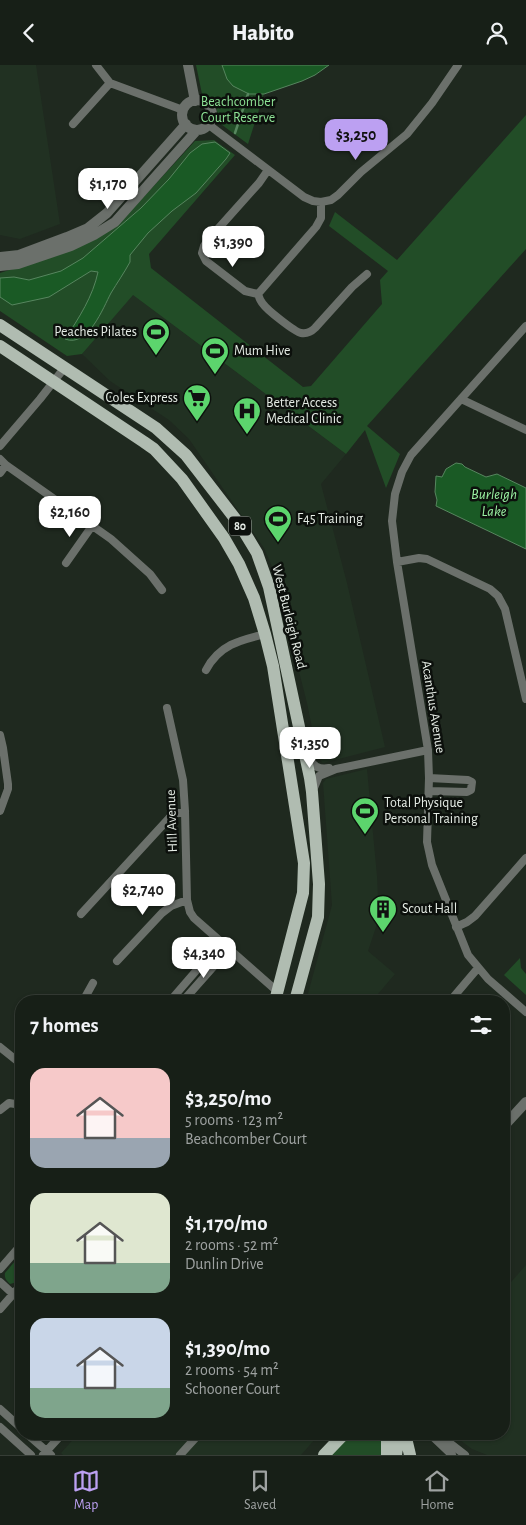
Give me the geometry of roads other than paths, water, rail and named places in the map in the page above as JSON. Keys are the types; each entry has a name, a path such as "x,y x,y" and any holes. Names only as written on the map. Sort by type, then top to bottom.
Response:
{"main road":[{"name":"West Burleigh Road","path":"0,325 156,428 172,441 205,478 240,525 257,553 268,587 306,755 312,792 319,907 314,933 297,995"},
{"name":"West Burleigh Road","path":"0,346 154,449 182,479 224,538 239,565 254,599 275,675 304,863 304,893 277,995"},
{"path":"324,1455 338,1440"},
{"path":"387,1440 387,1455"},
{"path":"396,1455 398,1440"},
{"path":"406,1440 410,1455"}],"street":[{"path":"96,65 110,83 183,110"},
{"path":"188,65 195,101"},
{"path":"213,128 210,108 204,102 195,101 188,104 183,110 182,117 186,125 197,130 213,128 304,197 321,202 335,198 361,172 408,134 458,65"},
{"path":"72,124 110,83"},
{"path":"0,257 19,255 88,228 107,213 186,125"},
{"path":"0,266 22,263 71,246 115,222 197,130"},
{"path":"258,293 242,289 206,261 202,253 208,239 259,183 268,170"},
{"path":"258,293 319,223 321,218 321,202"},
{"path":"258,293 261,302 266,307 295,330 308,333 315,328 353,285 367,274"},
{"name":"Acanthus Avenue","path":"506,995 488,979 468,955 432,865 427,842 428,750 392,521 395,494 402,472 411,455 526,326"},
{"path":"0,446 65,367"},
{"path":"461,399 526,430"},
{"path":"0,473 3,462 110,539 150,574 162,590"},
{"path":"66,563 92,526"},
{"path":"397,562 419,558 427,559 490,589 498,596 505,609 526,699"},
{"path":"206,670 211,661 233,643 240,639 265,634"},
{"name":"Hill Avenue","path":"167,708 182,780 185,811 187,900"},
{"path":"0,735 8,784 0,811"},
{"path":"312,792 319,776 336,769 428,750"},
{"path":"306,755 316,768 336,769"},
{"path":"429,778 468,780 472,783 471,790 467,792 429,791"},
{"path":"81,914 172,815 185,811"},
{"path":"456,927 475,916 526,858"},
{"path":"117,961 162,913 171,906 187,900 192,915 274,995"},
{"path":"175,995 221,942"},
{"path":"188,995 229,949"},
{"path":"455,995 478,968"},
{"path":"85,995 92,983"},
{"name":"Acanthus Avenue","path":"510,998 526,1012"},
{"path":"0,1047 15,1059"},
{"path":"0,1101 12,1099 15,1101"},
{"path":"510,1119 526,1101"},
{"path":"0,1110 9,1103 15,1102"},
{"path":"0,1269 15,1252"},
{"path":"0,1282 13,1294"},
{"path":"0,1309 15,1292"},
{"path":"0,1409 15,1423"},
{"path":"0,1427 31,1455"},
{"path":"33,1440 47,1454 58,1440"},
{"path":"180,1455 194,1440"},
{"path":"438,1440 456,1453 465,1455"},
{"path":"444,1440 456,1453"}],"water":[{"path":"222,65 329,65 302,81 264,94 249,94 233,86 227,79"},
{"path":"215,142 230,153 226,159 196,193 172,211 148,233 130,255 130,262 99,317 81,338 65,339 89,298 98,272 91,271 49,297 12,305 0,297 0,278 14,277 29,280 61,271 83,258 141,208 169,179 190,153 202,144"},
{"name":"Burleigh Lake","path":"456,463 462,464 486,477 497,474 526,488 526,549 436,506 436,476 442,477 446,469"}],"waterway":[{"path":"235,133 248,94"}],"place":[{"name":"Peaches Pilates","path":"156,356"},
{"name":"Mum Hive","path":"215,375"},
{"name":"Coles Express","path":"197,422"},
{"name":"Better Access Medical Clinic","path":"247,435"},
{"name":"F45 Training","path":"278,543"},
{"name":"Total Physique Personal Training","path":"365,835"},
{"name":"Scout Hall","path":"383,933"}],"park label":[{"name":"Beachcomber Court Reserve","path":"238,110"}]}
